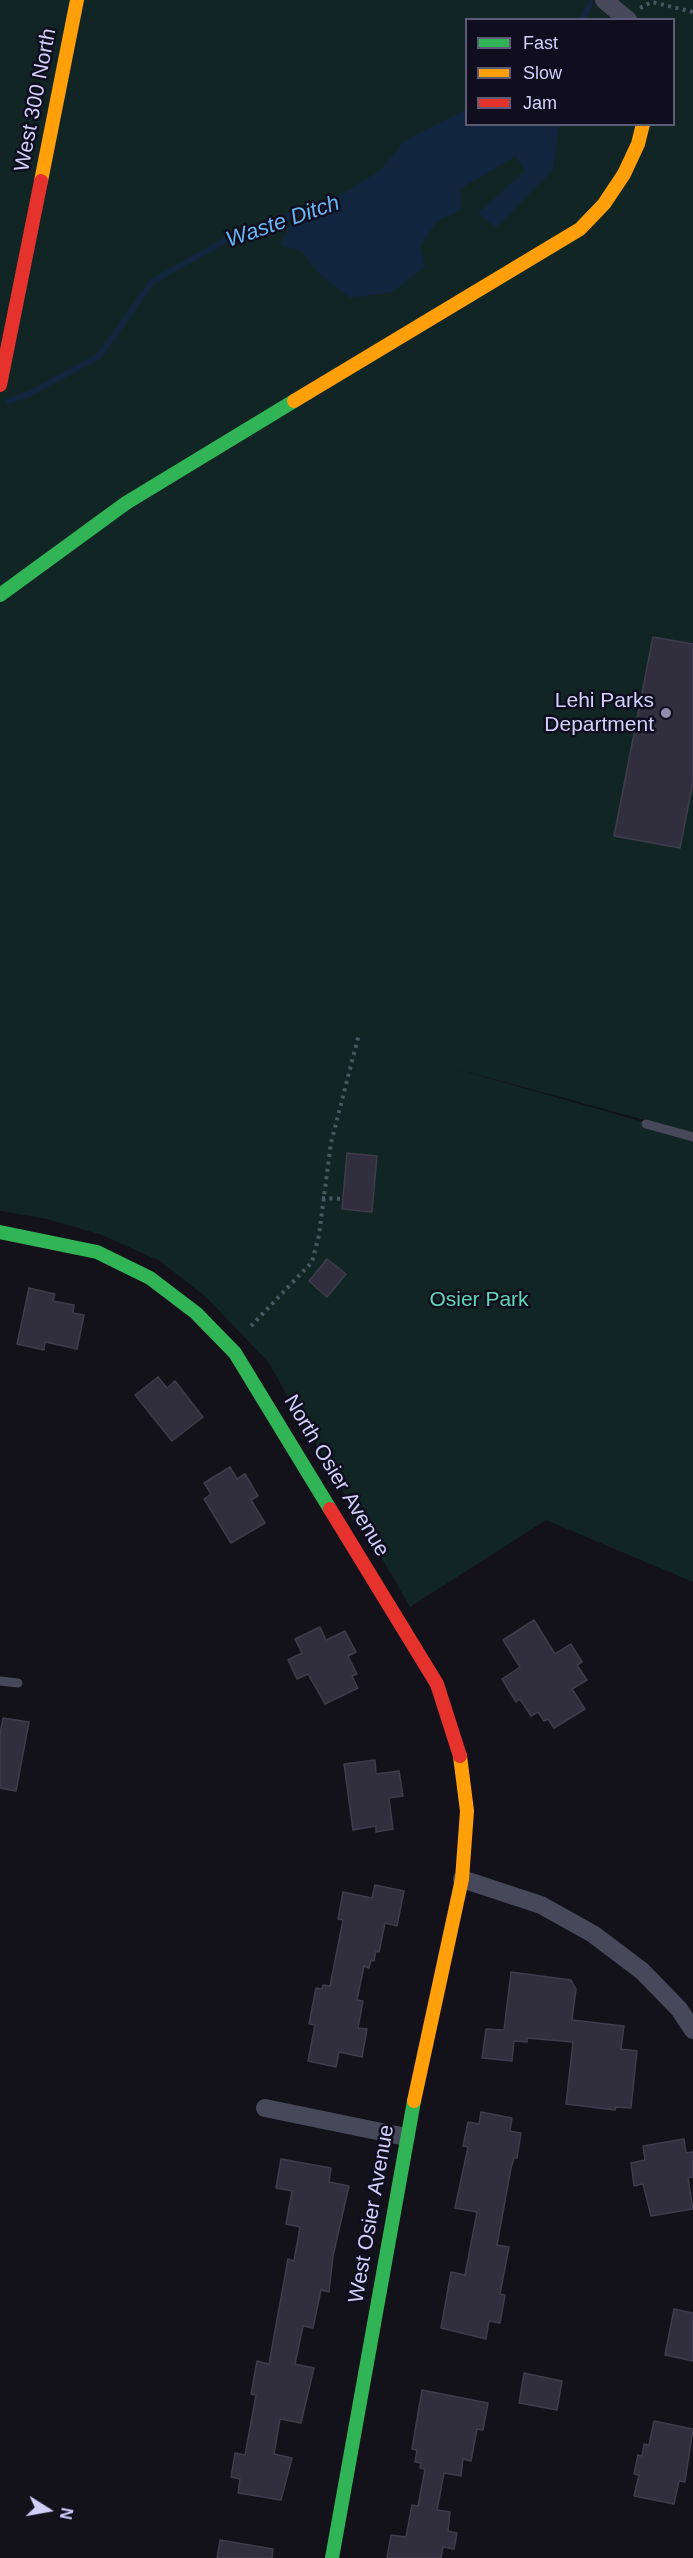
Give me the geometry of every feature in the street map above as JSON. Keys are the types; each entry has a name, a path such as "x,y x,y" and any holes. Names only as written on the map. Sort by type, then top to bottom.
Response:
{"street":[{"name":"West 300 North","path":"0,385 77,0"},
{"path":"604,0 626,18"},
{"path":"0,595 126,503 580,230 604,204 624,174 638,144 642,126"},
{"name":"North Osier Avenue","path":"0,1232 97,1252 150,1278 196,1313 235,1353 437,1684 454,1731 464,1771 467,1811 462,1879"},
{"path":"462,1879 541,1905 593,1934 642,1971 679,2009 693,2030"},
{"name":"West Osier Avenue","path":"332,2558 406,2137 462,1879"},
{"path":"265,2108 406,2137"}],"lane":[{"path":"646,1124 693,1137"},
{"path":"0,1681 18,1683"}],"path":[{"path":"652,2 693,12"},
{"path":"251,1326 312,1262 319,1235 322,1198 331,1143 358,1034"},
{"path":"322,1198 343,1199"}],"green space":[{"name":"Osier Park","path":"0,0 693,0 693,1133 442,1065 693,1136 693,1582 546,1520 410,1607 268,1362 206,1297 160,1261 102,1235 47,1219 0,1211"}],"water":[{"path":"465,110 465,126 559,126 553,170 496,228 478,213 525,171 516,156 460,189 461,210 437,221 420,246 425,267 392,292 350,298 319,273 300,250 280,245 290,224 380,171 404,141"}],"building":[{"name":"Lehi Parks Department","path":"653,637 693,644 693,782 680,848 614,836"},
{"path":"347,1153 377,1156 372,1212 342,1209"},
{"path":"327,1259 346,1274 327,1297 309,1281"},
{"path":"29,1288 55,1294 53,1301 74,1305 73,1313 84,1315 77,1349 45,1342 44,1350 17,1344"},
{"path":"158,1377 167,1388 175,1381 203,1417 172,1441 135,1395"},
{"path":"230,1467 237,1479 245,1474 258,1496 251,1500 265,1523 231,1543 204,1499 211,1494 204,1483"},
{"path":"534,1620 555,1654 571,1644 582,1662 577,1665 587,1680 572,1689 585,1709 554,1728 548,1719 544,1721 538,1712 531,1716 520,1699 516,1702 502,1679 520,1667 503,1640"},
{"path":"320,1627 326,1640 345,1631 356,1652 348,1656 357,1674 352,1676 358,1688 325,1704 308,1674 297,1679 288,1660 302,1653 295,1639"},
{"path":"3,1718 29,1722 16,1791 0,1788 0,1734"},
{"path":"375,1760 376,1774 399,1771 403,1796 389,1798 393,1829 376,1832 376,1826 353,1830 344,1764"},
{"path":"375,1885 404,1891 397,1926 385,1923 379,1952 376,1951 374,1961 371,1960 369,1968 364,1966 357,2000 363,2001 358,2028 367,2029 362,2057 339,2052 336,2067 308,2061 315,2025 309,2024 316,1988 322,1989 323,1985 330,1986 343,1920 338,1919 343,1892 372,1898"},
{"path":"511,1972 571,1980 576,1989 572,2020 624,2026 621,2049 637,2051 631,2108 616,2107 615,2110 566,2104 573,2042 527,2038 527,2042 514,2041 512,2061 482,2058 486,2029 504,2030"},
{"path":"481,2112 512,2118 510,2131 521,2133 517,2158 514,2158 511,2168 497,2245 509,2247 500,2294 505,2295 500,2323 489,2321 486,2339 441,2328 451,2272 465,2275 477,2212 455,2208 468,2147 463,2146 468,2122 479,2124"},
{"path":"684,2139 686,2153 693,2152 693,2177 688,2178 693,2209 651,2216 643,2184 634,2186 631,2163 645,2160 643,2146"},
{"path":"281,2159 331,2168 329,2182 349,2186 333,2256 329,2292 321,2290 313,2328 303,2326 295,2364 314,2368 301,2423 280,2419 274,2454 292,2458 281,2500 238,2493 240,2479 231,2477 235,2453 245,2455 256,2395 251,2394 257,2361 269,2364 288,2259 294,2261 300,2227 286,2224 292,2191 276,2188"},
{"path":"674,2309 693,2313 693,2361 665,2355"},
{"path":"524,2373 562,2381 557,2410 519,2403"},
{"path":"422,2390 488,2403 483,2430 477,2429 471,2461 463,2459 461,2476 444,2473 437,2510 450,2512 448,2531 457,2533 454,2549 443,2547 441,2558 387,2558 391,2535 406,2537 412,2505 418,2506 425,2469 420,2468 421,2463 415,2462 417,2450 412,2449"},
{"path":"654,2421 693,2429 685,2482 679,2481 674,2504 634,2496 639,2475 634,2474 638,2455 642,2456 644,2444 649,2445"},
{"path":"220,2540 273,2549 272,2558 217,2558"}],"waterway":[{"name":"Waste Ditch","path":"582,18 591,3"},
{"name":"Waste Ditch","path":"8,401 29,394 99,356 153,281 233,236 299,212 317,213"}],"traffic: fast":[{"path":"0,595 126,503 294,401"},
{"path":"0,1232 97,1252 150,1278 196,1313 235,1353 330,1509"},
{"path":"332,2558 414,2101"}],"traffic: slow":[{"path":"41,181 77,0"},
{"path":"294,401 580,229 604,204 624,174 638,144 642,126"},
{"path":"414,2101 462,1879 467,1811 460,1756"}],"traffic: jam":[{"path":"0,385 41,181"},
{"path":"330,1509 437,1684 460,1756"}],"place":[{"name":"Lehi Parks Department","path":"666,713"}]}
